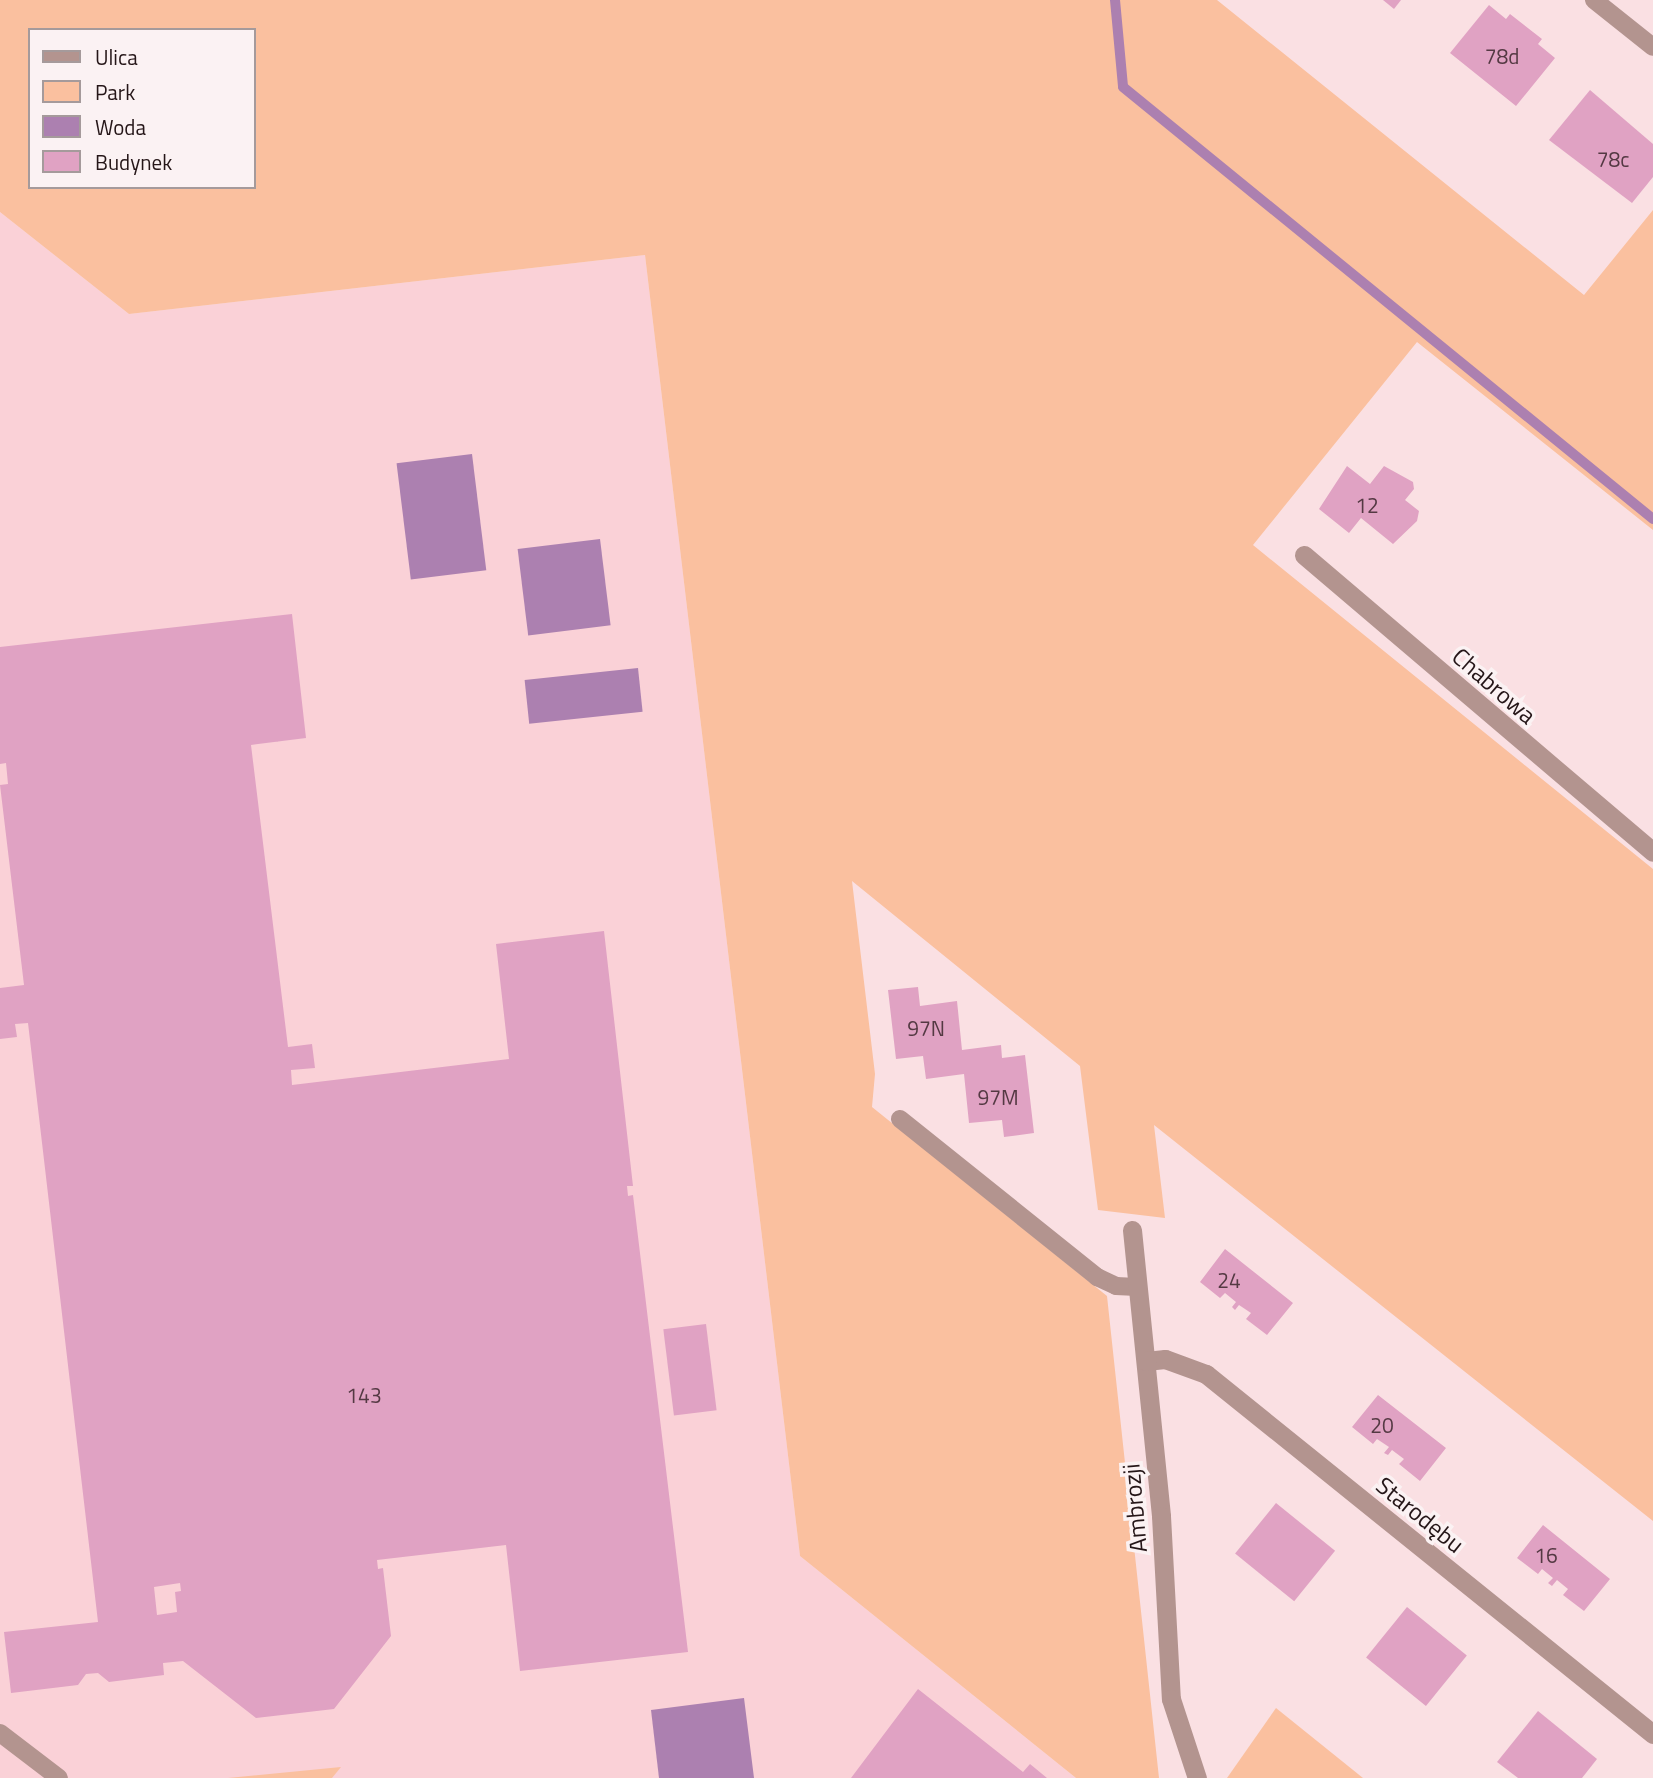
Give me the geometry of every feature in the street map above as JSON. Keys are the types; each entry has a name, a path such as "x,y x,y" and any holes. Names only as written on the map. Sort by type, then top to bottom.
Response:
{"street":[{"name":"Chabrowa","path":"1304,555 1653,852"},
{"name":"Ambrozji","path":"1132,1230 1146,1361 1171,1699 1197,1778"},
{"name":"Starodębu","path":"1146,1361 1165,1359 1206,1374 1653,1734"}],"lane":[{"path":"1594,0 1653,47"},
{"path":"900,1119 1097,1277 1116,1286 1137,1287"},
{"path":"0,1733 59,1778"}],"shaded area":[{"path":"0,212 129,314 645,255 800,1556 1076,1778 0,1778"}],"green space":[{"path":"0,0 1217,0 1584,295 1653,210 1653,530 1417,342 1253,545 1653,869 1653,1521 1154,1125 1165,1218 1098,1210 1080,1066 852,881 875,1074 872,1107 1107,1296 1159,1778 1076,1778 800,1556 645,255 129,314 0,212"},
{"path":"1276,1708 1363,1778 1227,1778"},
{"path":"341,1767 332,1778 228,1778"}],"water":[{"path":"472,454 486,570 411,579 397,463"},
{"path":"600,539 611,625 528,635 518,549"},
{"path":"638,668 643,712 529,724 525,680"},
{"path":"744,1698 754,1778 659,1778 651,1710"}],"building":[{"path":"1383,0 1401,0 1394,9"},
{"path":"1489,5 1506,19 1510,14 1542,39 1538,44 1555,58 1516,106 1450,53"},
{"path":"1590,90 1653,144 1653,177 1632,203 1549,140"},
{"path":"1347,466 1370,484 1384,466 1413,482 1414,489 1405,500 1419,511 1417,521 1393,544 1361,518 1349,533 1319,509"},
{"path":"292,614 306,738 251,745 288,1047 312,1044 315,1068 291,1070 292,1085 509,1059 496,944 604,931 633,1186 627,1186 628,1196 633,1195 688,1652 520,1671 506,1545 377,1560 378,1569 383,1568 391,1636 334,1709 256,1718 183,1661 163,1663 164,1675 109,1682 98,1673 86,1674 78,1685 11,1693 4,1632 98,1622 28,1023 15,1024 17,1037 0,1039 0,988 24,985 0,785 8,784 6,763 0,764 0,647","holes":["180,1583 181,1591 175,1592 177,1612 157,1615 154,1587"]},
{"path":"918,987 920,1006 957,1001 962,1050 1001,1045 1002,1058 1025,1055 1034,1133 1004,1137 1002,1120 969,1123 964,1074 926,1079 923,1056 896,1059 888,990"},
{"path":"1225,1249 1293,1303 1267,1335 1246,1319 1251,1313 1239,1305 1235,1310 1232,1307 1236,1302 1225,1293 1220,1298 1200,1282"},
{"path":"706,1324 717,1410 674,1416 663,1329"},
{"path":"1378,1395 1446,1448 1420,1481 1399,1464 1404,1459 1392,1450 1388,1455 1384,1453 1389,1447 1377,1439 1373,1444 1352,1427"},
{"path":"1276,1503 1335,1551 1294,1601 1235,1554"},
{"path":"1543,1525 1610,1579 1584,1611 1563,1595 1568,1589 1557,1580 1552,1586 1548,1583 1553,1578 1542,1569 1538,1574 1517,1558"},
{"path":"1407,1607 1467,1655 1426,1706 1366,1658"},
{"path":"918,1689 1023,1772 1030,1764 1047,1778 851,1778"},
{"path":"1538,1711 1597,1759 1582,1778 1518,1778 1497,1762"}],"waterway":[{"path":"1115,0 1123,87 1653,519"}]}
